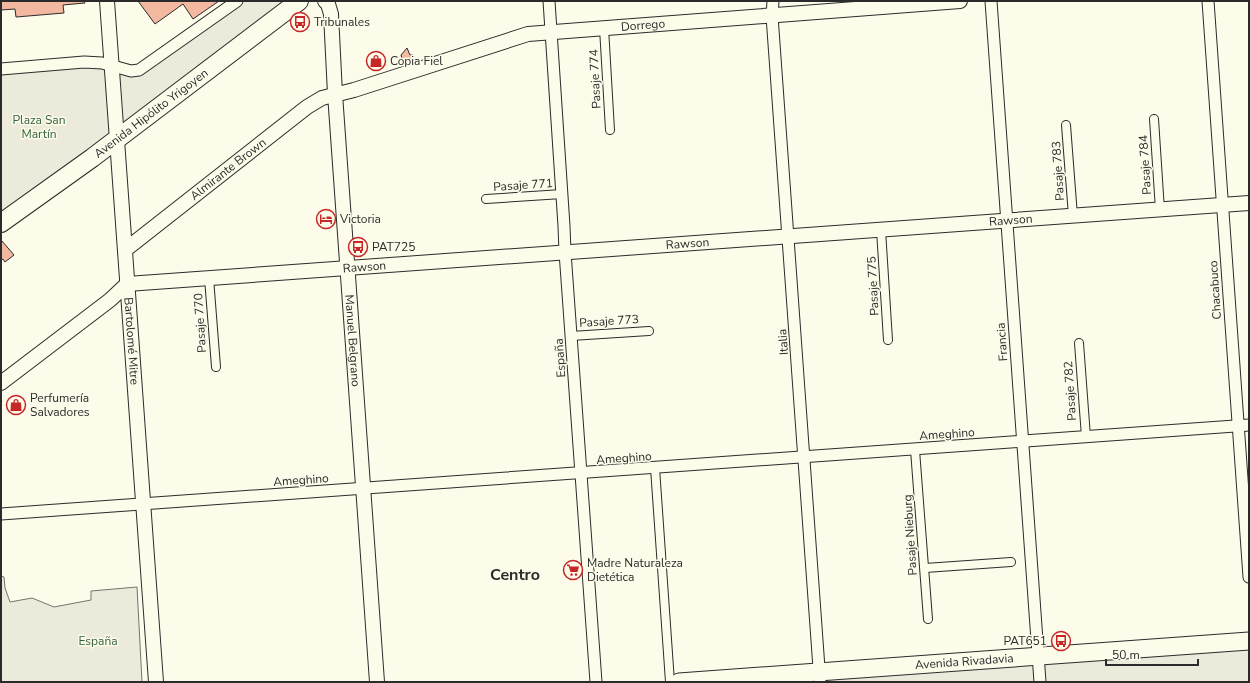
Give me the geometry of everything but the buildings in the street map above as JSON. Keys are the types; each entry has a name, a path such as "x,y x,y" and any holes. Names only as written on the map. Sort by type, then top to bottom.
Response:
{"highway":[{"name":"Avenida Hipólito Yrigoyen","path":"1,224 92,158 299,1"}],"main road":[{"name":"Avenida Rivadavia","path":"679,682 820,677 1038,656 1249,641"}],"street":[{"name":"Bartolomé Mitre","path":"107,1 156,682"},
{"path":"1,69 84,62 102,63 131,71 139,70 237,1"},
{"name":"Manuel Belgrano","path":"325,1 328,4 331,14 335,94 377,682"},
{"name":"España","path":"550,1 565,252 596,682"},
{"name":"Italia","path":"772,1 820,677"},
{"name":"Dorrego","path":"335,94 354,90 528,34 960,1"},
{"name":"Francia","path":"991,1 1040,682"},
{"name":"Chacabuco","path":"1208,1 1222,205 1244,426 1249,577"},
{"name":"Pasaje 774","path":"604,28 610,130"},
{"name":"Almirante Brown","path":"125,250 307,107 322,98 335,94"},
{"name":"Pasaje 784","path":"1154,119 1160,210"},
{"name":"Pasaje 783","path":"1066,125 1073,216"},
{"name":"Pasaje 771","path":"486,199 562,194"},
{"name":"Rawson","path":"127,284 1249,203"},
{"name":"Pasaje 775","path":"882,230 888,340"},
{"name":"Pasaje 770","path":"209,278 216,367"},
{"path":"1,383 110,300 127,284"},
{"name":"Pasaje 773","path":"571,336 649,331"},
{"name":"Pasaje 782","path":"1078,343 1086,437"},
{"name":"Ameghino","path":"1,514 1244,426"},
{"name":"Pasaje Nieburg","path":"915,450 928,619"},
{"path":"655,468 670,682"},
{"path":"925,568 1011,562"}],"green space":[{"name":"Plaza San Martín","path":"237,1 299,1 1,223 1,69 84,62 131,71"},
{"name":"España","path":"1,576 4,577 5,588 10,602 32,598 54,607 91,600 91,591 137,587 142,682 1,682"},
{"path":"1249,641 1249,682 679,682"}],"place":[{"name":"Tribunales","path":"300,22"},
{"name":"Copia Fiel","path":"376,61"},
{"name":"Victoria","path":"326,219"},
{"name":"PAT725","path":"358,247"},
{"name":"Perfumería Salvadores","path":"16,405"},
{"name":"Madre Naturaleza Dietética","path":"573,570"},
{"name":"PAT651","path":"1061,641"}],"district":[{"name":"Centro","path":"515,575"}]}
